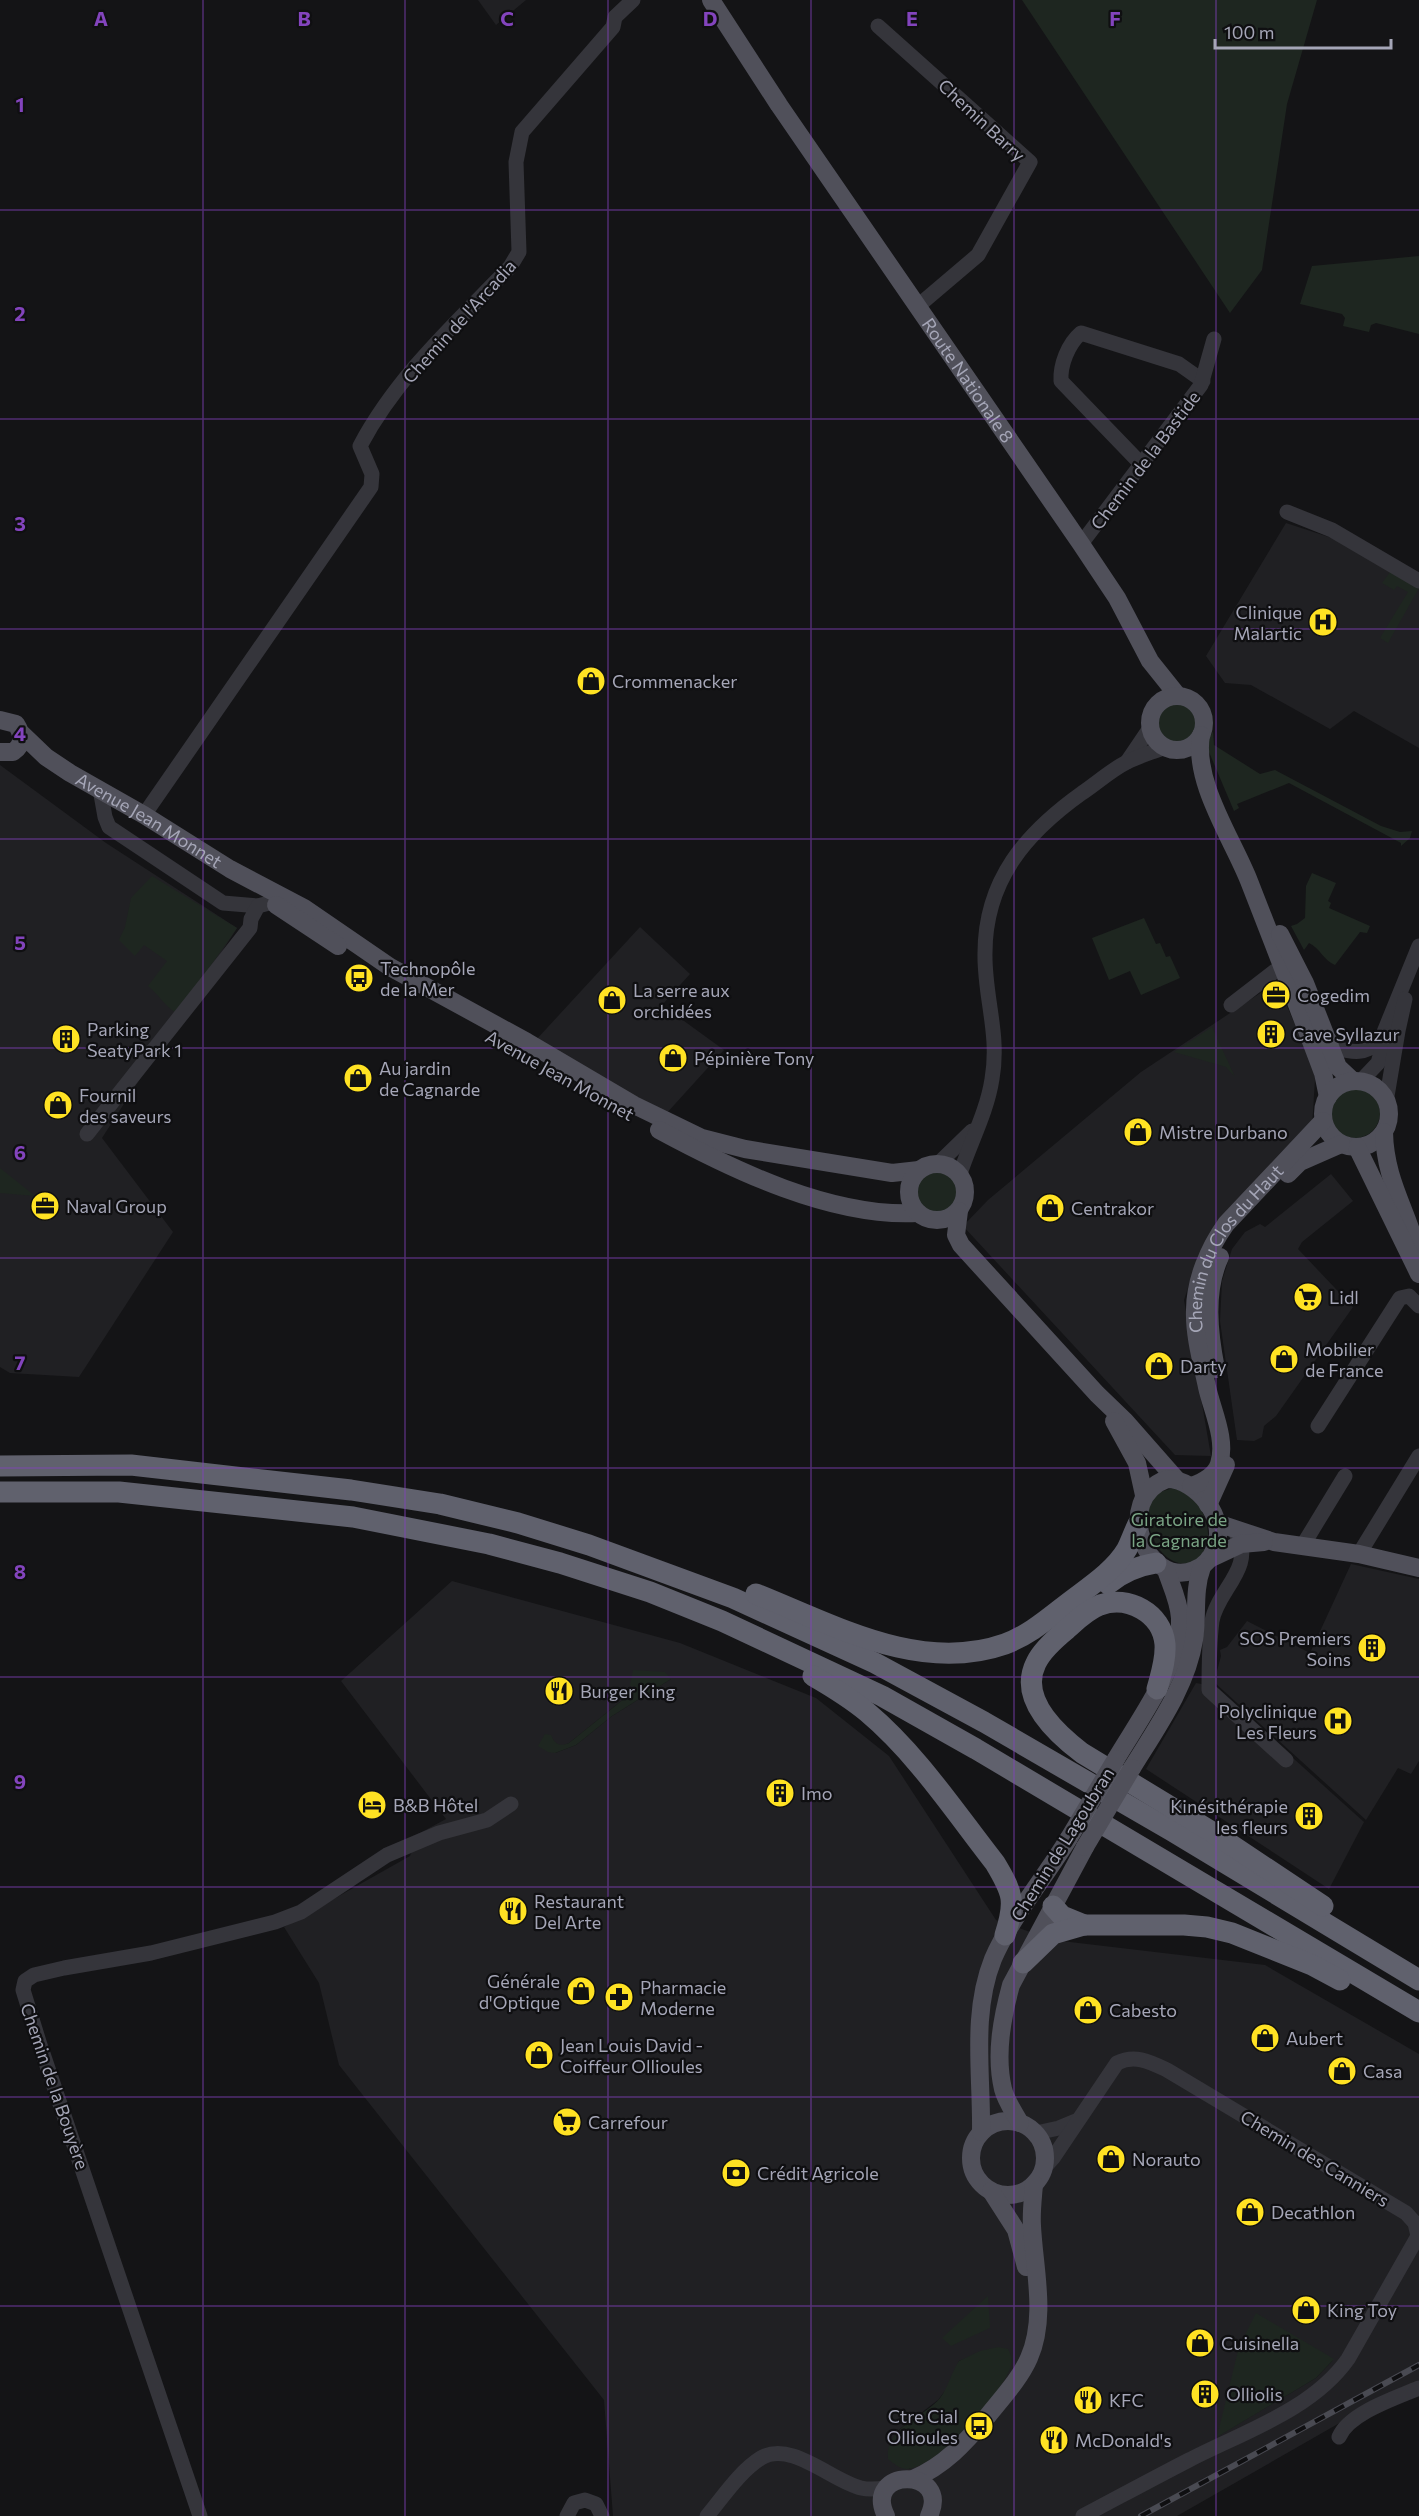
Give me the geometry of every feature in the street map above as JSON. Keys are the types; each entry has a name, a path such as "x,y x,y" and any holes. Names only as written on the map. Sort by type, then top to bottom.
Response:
{"highway":[{"path":"0,1466 131,1465 351,1490 440,1504 518,1523 589,1545 733,1598 875,1664 984,1722 1162,1825 1419,1980"},
{"path":"0,1492 120,1492 353,1517 489,1544 560,1563 650,1592 722,1621 882,1696 976,1749 1419,2012"},
{"path":"589,1545 703,1573 910,1651 957,1654 1007,1643 1032,1631 1110,1570 1126,1550 1138,1524"},
{"path":"1161,1566 1138,1566 1125,1571 1070,1615 1046,1638 1033,1677 1038,1707 1062,1738 1082,1753 1212,1832 1419,1968"},
{"path":"650,1592 713,1630 810,1674 850,1700 883,1727 910,1756 996,1863 1013,1902 1005,1935"},
{"path":"1036,1663 1056,1638 1088,1611 1112,1602 1129,1603 1139,1606 1162,1633 1164,1665 1156,1689"},
{"path":"1053,1906 1062,1916 1084,1925"},
{"path":"1023,1963 1053,1934 1084,1925 1207,1927 1232,1933 1312,1965 1419,2022"}],"main road":[{"name":"Route Nationale 8","path":"700,0 779,105"},
{"name":"Route Nationale 8","path":"711,0 779,105 1081,544 1117,598 1150,661 1178,696"},
{"name":"Route Nationale 8","path":"1150,661 1154,690 1152,719"},
{"path":"1211,797 1188,764 1158,742 1152,719 1163,700 1178,696 1192,700 1201,709 1204,718 1200,756 1211,797 1249,881 1326,1035 1338,1067 1356,1081 1376,1088 1386,1102 1389,1117 1384,1132 1385,1155 1392,1187 1415,1238 1419,1257"},
{"name":"Avenue Jean Monnet","path":"0,720 16,724 22,734 46,757 230,869 272,902 382,976 699,1151 740,1170 805,1195 890,1212 924,1216"},
{"path":"7,752 21,744 22,734"},
{"path":"1169,748 1190,747 1202,735"},
{"name":"Avenue Jean Monnet","path":"7,752 70,773"},
{"name":"Avenue Jean Monnet","path":"272,902 527,1042 634,1105 702,1138 745,1149 892,1173 919,1170"},
{"path":"1288,963 1323,1073 1328,1097"},
{"path":"1356,1081 1338,1086 1328,1097 1323,1112 1323,1122 1327,1130 1349,1146 1419,1274"},
{"name":"Chemin du Clos du Haut","path":"1184,1483 1200,1483 1213,1474 1221,1457 1196,1324 1196,1296 1207,1259 1226,1224 1323,1122"},
{"path":"1349,1146 1372,1143 1384,1132"},
{"name":"Chemin du Clos du Haut","path":"1208,1505 1223,1474 1228,1450 1209,1318 1217,1263 1227,1242 1241,1224 1300,1162 1349,1146"},
{"path":"973,1260 956,1235 959,1211 965,1199 966,1190 960,1174 954,1168 939,1163 925,1166 912,1178 909,1190 911,1203 973,1260 1096,1394 1208,1505 1223,1526 1274,1542 1359,1554 1419,1568"},
{"path":"924,1216 946,1219 959,1211"},
{"path":"1096,1394 1137,1463 1144,1495"},
{"path":"1184,1483 1167,1479 1154,1484 1144,1495 1139,1507 1138,1524 1148,1552 1161,1566 1180,1574 1220,1556 1274,1542"},
{"path":"1220,1556 1218,1539 1223,1526"},
{"name":"Chemin de Lagoubran","path":"981,2132 980,2016 987,1976 1005,1935 1069,1838 1124,1763 1162,1718 1185,1673 1194,1640 1196,1589 1220,1556"},
{"name":"Chemin de Lagoubran","path":"1020,2123 1003,2088 1000,2052 1008,1996 1011,1985 1085,1847 1156,1689 1170,1667 1177,1649 1180,1632 1177,1603 1161,1566"},
{"path":"1046,1875 1044,1888 1053,1906"},
{"path":"991,2191 1009,2195 1018,2193 1034,2184 1044,2168 1044,2149 1036,2133 1020,2123 1012,2121 995,2123 981,2132 972,2147 971,2163 976,2177 991,2191 1016,2230 1026,2269 1029,2311 1015,2379"},
{"path":"931,2511 936,2480 945,2462 979,2426 1015,2379 1028,2361 1036,2337 1037,2293 1032,2226 1034,2184"},
{"path":"884,2511 884,2493 888,2487 898,2480 913,2479 945,2462"},
{"path":"913,2479 925,2486 931,2511"}],"street":[{"name":"Chemin de l'Arcadia","path":"144,816 371,487 372,474 360,446 372,424 420,360 510,267 519,252 516,162 522,132 613,27 615,17 633,0"},
{"name":"Chemin Barry","path":"878,26 1030,162 978,255 918,306"},
{"path":"1142,465 1061,381 1060,370 1073,339 1081,333 1136,350 1179,364 1203,381"},
{"name":"Chemin de la Bastide","path":"1081,544 1203,381 1214,339"},
{"path":"1287,512 1332,530 1419,580"},
{"path":"1126,762 1152,719"},
{"path":"960,1174 986,1103 992,1079 994,1026 985,953 990,908 1001,879 1027,840 1044,822 1126,762 1169,748"},
{"path":"100,789 105,818 109,826 224,903 242,917 250,928"},
{"path":"224,903 272,902"},
{"path":"87,1134 250,928 253,913 272,902"},
{"path":"1326,1035 1336,1048 1354,1053 1369,1051 1380,1042 1419,946"},
{"path":"1386,1102 1398,1030 1407,992 1419,962"},
{"path":"1231,1005 1288,963"},
{"path":"1356,1081 1378,1063 1395,1005"},
{"path":"939,1163 976,1126"},
{"path":"1318,1426 1401,1298 1409,1296 1419,1306"},
{"path":"1359,1554 1419,1456"},
{"path":"1304,1545 1345,1476"},
{"path":"1223,1526 1220,1556 1234,1559 1238,1569 1213,1618 1209,1690 1286,1760"},
{"name":"Chemin de la Bouyère","path":"200,2516 40,2045 23,1990 25,1981 34,1975 151,1953 275,1923 301,1912 387,1855 439,1833 487,1820 511,1804"},
{"name":"Chemin des Canniers","path":"1044,2168 1117,2063 1125,2059 1136,2058 1149,2061 1167,2070 1406,2213 1415,2223 1418,2236 1348,2359 1327,2383 1287,2411 1083,2516"},
{"path":"1036,2133 1059,2128 1076,2121"},
{"path":"1339,2437 1347,2424 1370,2410 1419,2388"},
{"path":"707,2516 753,2464 765,2456 793,2455 862,2488 876,2490 888,2487"},
{"path":"862,2488 884,2511"},
{"path":"567,2516 574,2503 585,2500 596,2504 602,2516"}],"shaded area":[{"path":"478,0 526,0 496,25"},
{"name":"Clinique Malartic","path":"1286,523 1338,540 1419,588 1419,748 1354,711 1330,729 1251,685 1225,683 1206,656"},
{"path":"0,765 106,843 237,928 102,1138 173,1232 79,1377 10,1373 0,1367"},
{"path":"640,927 690,974 662,1005 724,1050 665,1115 536,1040"},
{"path":"1277,982 1314,1070 1312,1128 1228,1209 1199,1254 1184,1300 1211,1456 1175,1455 963,1226 988,1200 1141,1072"},
{"path":"1331,1174 1353,1201 1302,1242 1298,1249 1353,1307 1276,1416 1264,1426 1262,1437 1254,1441 1237,1440 1220,1321 1222,1281 1232,1249 1245,1232 1260,1224 1265,1227"},
{"name":"Polyclinique Les Fleurs","path":"1351,1564 1419,1579 1419,1761 1411,1774 1398,1768 1366,1820 1214,1682 1221,1656 1220,1650 1227,1647 1247,1621 1310,1653"},
{"path":"452,1581 680,1643 816,1698 889,1756 996,1920 1053,1940 1265,1965 1419,2054 1419,2382 1371,2405 1177,2516 613,2516 604,2400 339,2065 319,1983 284,1927 410,1856 418,1834 446,1819 341,1681","holes":["671,1679 612,1716 576,1745 555,1753 550,1735 555,1743 562,1746 569,1743 630,1694 635,1687","988,2350 939,2455 909,2469 896,2432 938,2400 948,2387 959,2361","1333,2360 1316,2378 1218,2436"]},
{"path":"1196,1683 1213,1686 1364,1822 1329,1889 1146,1769"}],"green space":[{"path":"1022,0 1317,0 1287,104 1262,270 1230,313"},
{"path":"1419,256 1419,334 1376,323 1371,325 1369,332 1343,326 1345,318 1342,314 1300,304 1312,266"},
{"path":"1391,571 1419,588 1388,643 1380,638 1408,592 1397,586 1394,590 1382,583"},
{"path":"1177,701 1192,707 1198,722 1192,737 1177,743 1162,737 1156,722 1162,707"},
{"path":"1213,731 1214,745 1260,774 1275,770 1381,826 1400,832 1412,831 1410,838 1401,846 1401,843 1289,783 1237,804 1239,808 1234,811 1206,745"},
{"path":"1312,873 1336,883 1328,901 1331,903 1329,908 1370,926 1367,933 1360,932 1335,965 1309,943 1304,950 1291,926 1305,918 1306,886"},
{"path":"152,876 237,928 177,1014 148,986 167,961 144,945 135,956 119,940 125,927 131,898"},
{"path":"1144,918 1156,944 1160,943 1166,957 1170,956 1180,978 1141,995 1130,971 1109,980 1092,938"},
{"path":"1212,1027 1235,1077 1226,1067 1174,1052"},
{"path":"1355,1088 1373,1095 1380,1113 1373,1131 1355,1138 1337,1131 1330,1113 1337,1095"},
{"path":"0,1168 35,1196 0,1193"},
{"path":"937,1168 953,1175 960,1191 953,1207 937,1214 921,1207 914,1191 921,1175"},
{"name":"Giratoire de la Cagnarde","path":"1173,1488 1187,1493 1198,1504 1207,1528 1207,1544 1204,1551 1198,1558 1184,1564 1170,1559 1158,1547 1147,1516 1157,1493"},
{"path":"633,1670 665,1672 671,1679 612,1716 576,1745 555,1753 538,1746 545,1734 551,1735 558,1744 569,1743 630,1694 635,1687 630,1686"},
{"path":"988,2296 990,2328 951,2346 942,2338"},
{"path":"1256,2313 1334,2359 1316,2378 1217,2437 1239,2347"},
{"path":"998,2347 1008,2349 1011,2357 1012,2362 1007,2375 985,2408 953,2442 921,2465 908,2469 897,2466 888,2459 892,2438 940,2398 959,2361 980,2351"}],"railway":[{"path":"1141,2516 1419,2365"}],"place":[{"name":"Clinique Malartic","path":"1323,622"},
{"name":"Crommenacker","path":"591,681"},
{"name":"Technopôle de la Mer","path":"359,978"},
{"name":"Cogedim","path":"1276,995"},
{"name":"La serre aux orchidées","path":"612,1000"},
{"name":"Cave Syllazur","path":"1271,1034"},
{"name":"Parking SeatyPark 1","path":"66,1039"},
{"name":"Pépinière Tony","path":"673,1058"},
{"name":"Au jardin de Cagnarde","path":"358,1078"},
{"name":"Fournil des saveurs","path":"58,1105"},
{"name":"Mistre Durbano","path":"1138,1132"},
{"name":"Naval Group","path":"45,1206"},
{"name":"Centrakor","path":"1050,1208"},
{"name":"Lidl","path":"1308,1297"},
{"name":"Mobilier de France","path":"1284,1359"},
{"name":"Darty","path":"1159,1366"},
{"name":"SOS Premiers Soins","path":"1372,1648"},
{"name":"Burger King","path":"559,1691"},
{"name":"Polyclinique Les Fleurs","path":"1338,1721"},
{"name":"Imo","path":"780,1793"},
{"name":"B&B Hôtel","path":"372,1805"},
{"name":"Kinésithérapie les fleurs","path":"1309,1816"},
{"name":"Restaurant Del Arte","path":"513,1911"},
{"name":"Générale d'Optique","path":"581,1991"},
{"name":"Pharmacie Moderne","path":"619,1997"},
{"name":"Cabesto","path":"1088,2010"},
{"name":"Aubert","path":"1265,2038"},
{"name":"Jean Louis David - Coiffeur Ollioules","path":"539,2055"},
{"name":"Casa","path":"1342,2071"},
{"name":"Carrefour","path":"567,2122"},
{"name":"Norauto","path":"1111,2159"},
{"name":"Crédit Agricole","path":"736,2173"},
{"name":"Decathlon","path":"1250,2212"},
{"name":"King Toy","path":"1306,2310"},
{"name":"Cuisinella","path":"1200,2343"},
{"name":"Olliolis","path":"1205,2394"},
{"name":"KFC","path":"1088,2400"},
{"name":"Ctre Cial Ollioules","path":"979,2426"},
{"name":"McDonald's","path":"1054,2440"}]}
